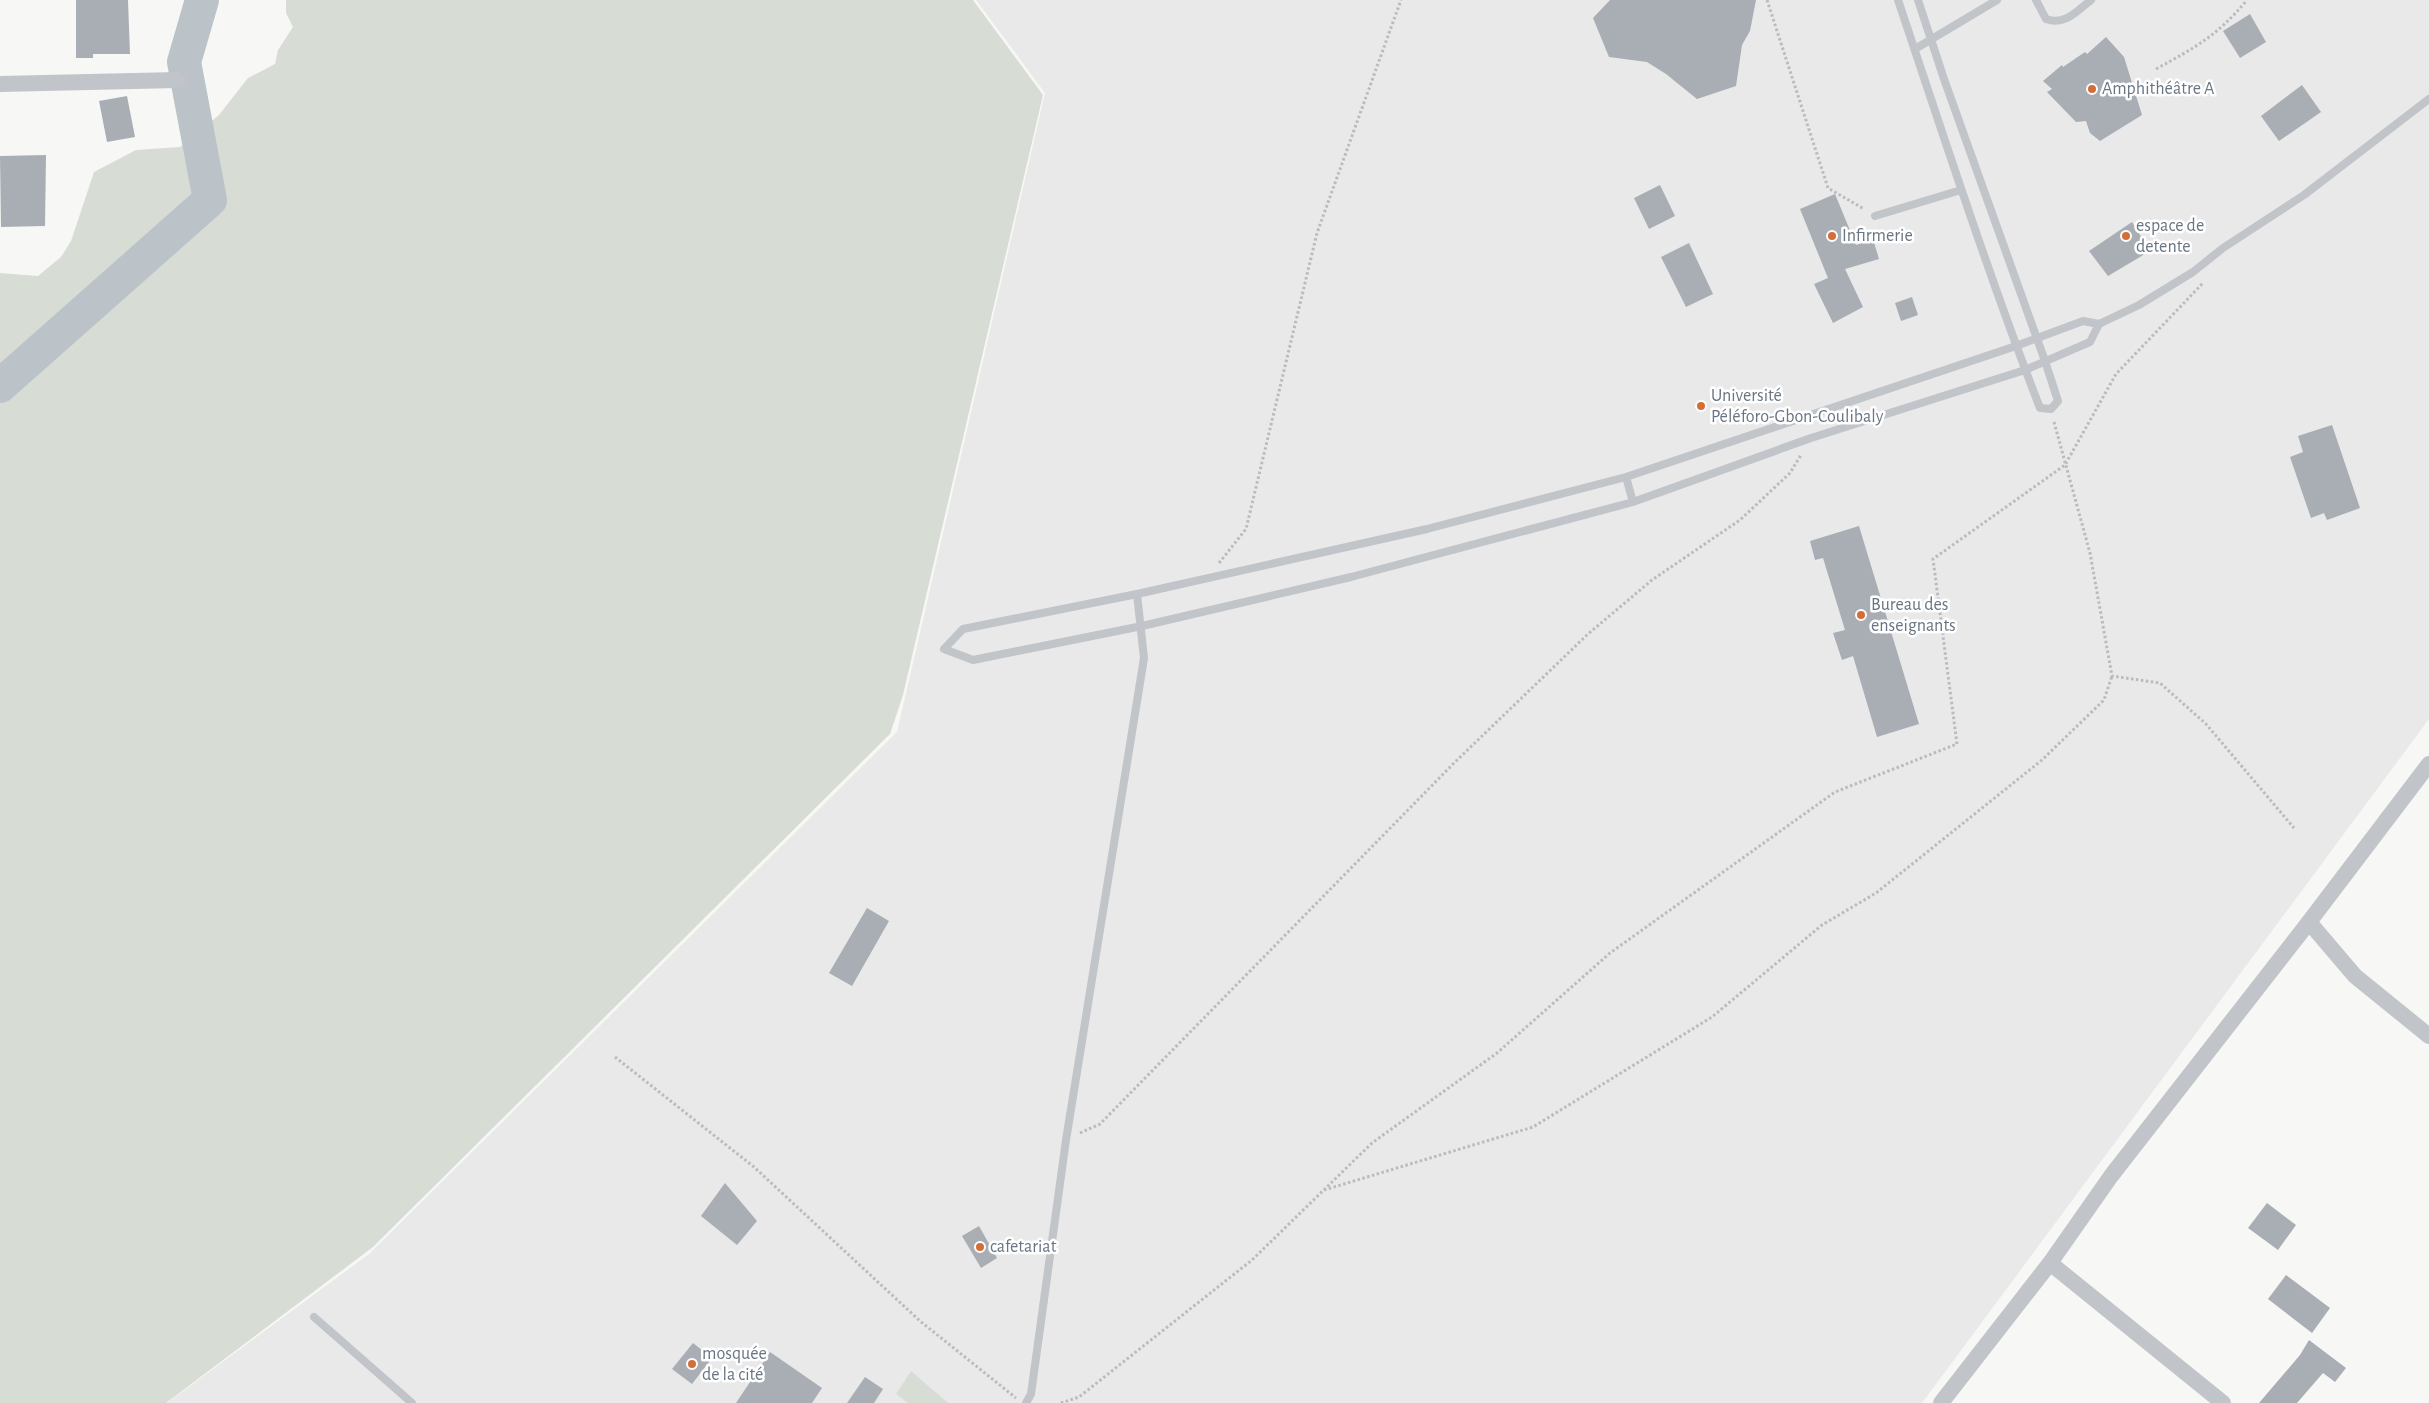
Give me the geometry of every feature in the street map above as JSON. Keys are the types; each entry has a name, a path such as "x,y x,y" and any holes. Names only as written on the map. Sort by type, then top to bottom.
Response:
{"street":[{"path":"0,84 178,80"},
{"path":"1941,1403 2050,1263 2111,1176 2310,922 2429,764"},
{"path":"2310,922 2355,976 2429,1036"},
{"path":"2050,1263 2223,1403"}],"lane":[{"path":"1898,0 1961,190 2016,346 2040,408 2051,409 2058,401 2046,361 1918,0"},
{"path":"1915,49 1998,0"},
{"path":"2036,0 2046,19 2055,22 2064,21 2091,0"},
{"path":"2099,324 2090,342 2025,370 1810,438 1633,502 1351,576 1142,626 973,660 944,650 963,629 1136,594 1426,529 1626,477 2016,346 2084,321 2099,324 2139,305 2193,272 2231,243 2304,195 2429,99"},
{"path":"1875,216 1961,190"},
{"path":"1626,477 1633,502"},
{"path":"1024,1403 1031,1394 1066,1140 1144,658 1142,626 1136,594"},
{"path":"314,1316 412,1403"}],"path":[{"path":"1206,578 1246,529 1317,233 1401,0"},
{"path":"1767,0 1828,188 1875,216"},
{"path":"2156,69 2194,48 2219,31 2247,0"},
{"path":"1061,1403 1079,1397 1252,1260 1372,1143 1496,1053 1610,954 1835,792 1956,744 1933,559 2065,465 2116,374 2201,286 2205,278"},
{"path":"1323,1190 1533,1127 1712,1017 1822,925 1876,893 2042,760 2104,700 2112,676 2090,553 2051,409"},
{"path":"1066,1140 1100,1124 1454,763 1588,634 1652,580 1740,520 1790,473 1810,438"},
{"path":"2112,676 2160,683 2206,724 2294,828"},
{"path":"616,1057 754,1167 920,1321 1001,1388 1024,1403"}],"shaded area":[{"path":"286,0 973,0 1043,95 903,695 890,734 373,1247 166,1403 0,1403 0,273 38,276 61,257 71,241 94,172 136,150 180,147 219,115 248,78 275,64 278,50 293,27 286,13"},
{"name":"Université Péléforo-Gbon-Coulibaly","path":"976,0 2429,0 2429,719 1922,1403 167,1403 369,1254 897,732 1045,93"},
{"path":"911,1371 948,1403 908,1403 896,1394"}],"building":[{"path":"76,0 128,0 130,54 93,54 93,58 76,58"},
{"path":"1610,0 1756,0 1750,31 1742,45 1736,86 1697,99 1666,74 1647,62 1609,57 1593,18"},
{"path":"2250,14 2266,42 2240,58 2223,31"},
{"name":"Amphithéâtre A","path":"2106,37 2124,57 2142,115 2100,141 2090,133 2086,121 2076,122 2047,92 2052,89 2043,81 2062,65 2063,67 2085,52 2087,54"},
{"path":"2302,85 2321,112 2279,141 2261,116"},
{"path":"127,96 135,137 107,142 99,101"},
{"path":"46,155 45,226 1,227 0,156"},
{"path":"1660,185 1675,216 1649,229 1634,198"},
{"name":"Infirmerie","path":"1835,194 1856,245 1873,239 1879,259 1845,269 1863,307 1833,323 1814,284 1828,278 1800,209"},
{"name":"espace de detente","path":"2132,222 2150,251 2108,276 2089,251"},
{"path":"1689,243 1713,294 1686,307 1661,257"},
{"path":"1912,297 1918,315 1901,321 1895,303"},
{"path":"2332,425 2360,508 2327,520 2324,513 2311,518 2290,457 2303,452 2298,436"},
{"path":"1859,526 1919,724 1877,737 1853,656 1842,660 1833,633 1845,630 1823,558 1815,560 1810,541"},
{"path":"867,908 889,921 852,986 829,973"},
{"path":"725,1183 757,1221 737,1245 701,1216"},
{"path":"2267,1203 2296,1225 2278,1250 2248,1228"},
{"name":"cafetariat","path":"979,1226 997,1258 981,1268 962,1236"},
{"path":"2286,1275 2330,1308 2312,1333 2268,1299"},
{"path":"2309,1340 2346,1368 2335,1382 2323,1373 2297,1403 2259,1403 2300,1355"},
{"name":"mosquée de la cité","path":"693,1343 712,1358 692,1384 672,1369"},
{"path":"770,1352 822,1388 812,1403 736,1403"},
{"path":"865,1377 883,1389 874,1403 847,1403"}],"waterway":[{"path":"0,386 210,200 184,62 202,0"}],"place":[{"name":"Amphithéâtre A","path":"2092,89"},
{"name":"Infirmerie","path":"1832,236"},
{"name":"espace de detente","path":"2126,236"},
{"name":"Université Péléforo-Gbon-Coulibaly","path":"1701,406"},
{"name":"Bureau des enseignants","path":"1861,615"},
{"name":"cafetariat","path":"980,1247"},
{"name":"mosquée de la cité","path":"692,1364"}]}
